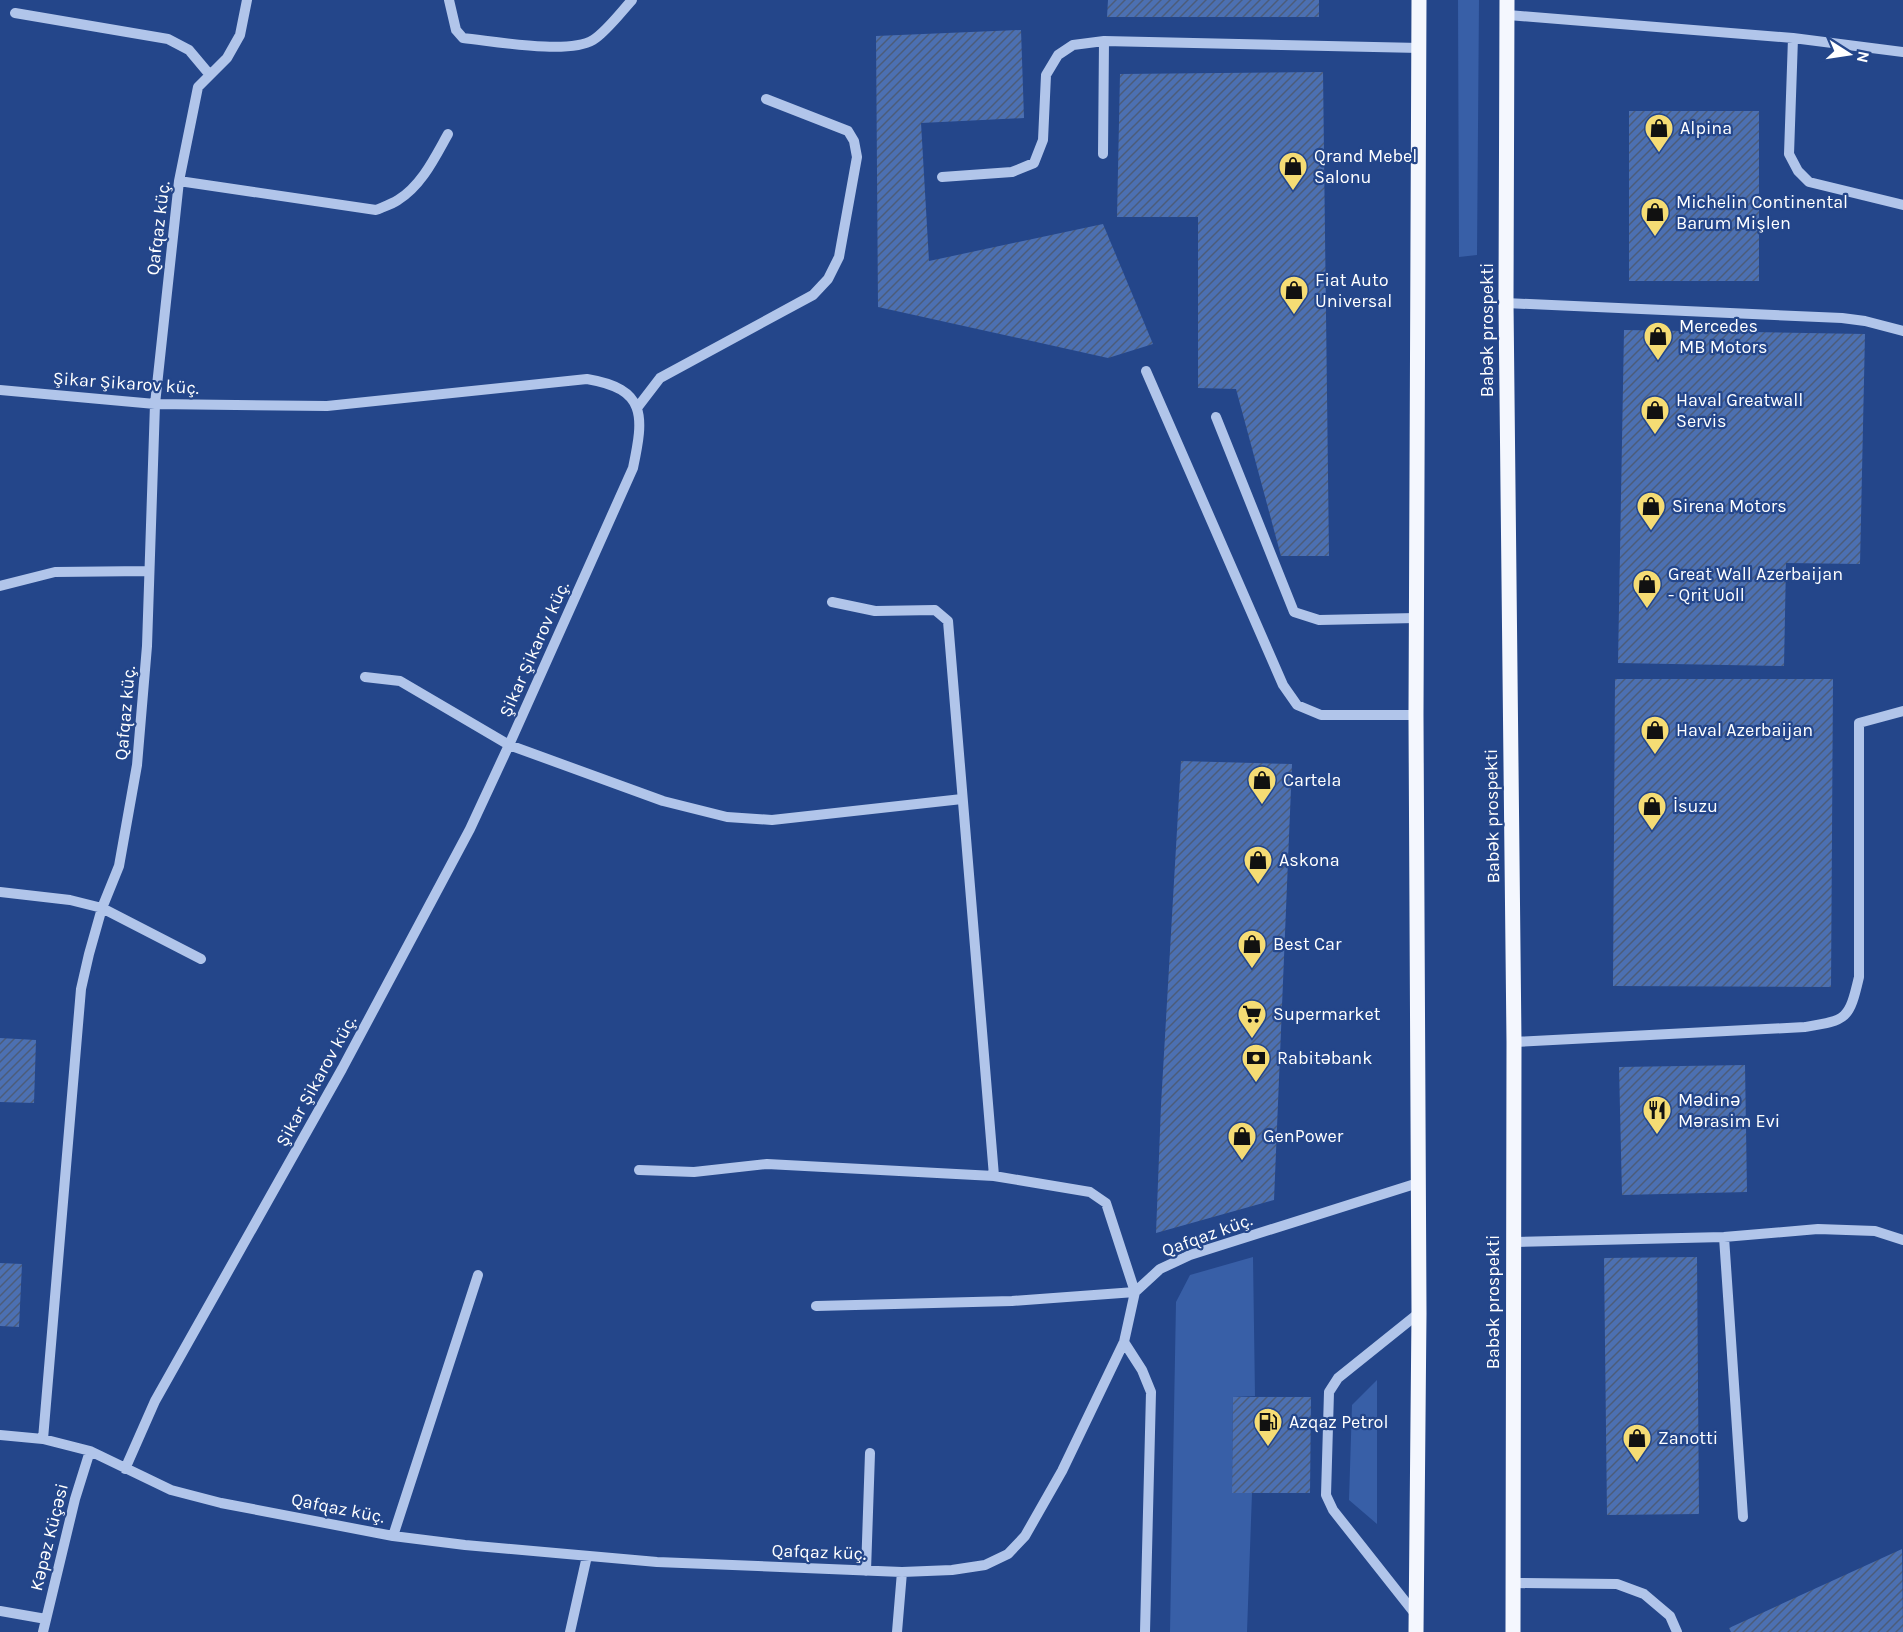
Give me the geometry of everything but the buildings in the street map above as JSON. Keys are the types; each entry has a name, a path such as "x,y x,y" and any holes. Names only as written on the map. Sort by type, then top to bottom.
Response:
{"main road":[{"path":"1416,1632 1419,1313 1416,618 1419,0"},
{"name":"Babək prospekti","path":"1508,8 1506,303 1514,1042 1513,1632"}],"street":[{"name":"Qafqaz küç.","path":"43,1439 81,989 102,908 119,866 137,765 147,646 155,404 179,181 198,87 226,58 240,34 247,0"},
{"path":"449,0 456,30 463,38 578,46 594,39 632,0"},
{"path":"1508,8 1903,52"},
{"path":"15,13 168,39 189,50 210,75"},
{"path":"1793,38 1789,154 1798,171 1809,182 1903,205"},
{"path":"942,177 1012,172 1034,163 1042,140 1046,75 1058,55 1073,45 1104,41 1420,48"},
{"path":"1103,154 1104,41"},
{"path":"637,408 660,378 813,295 828,279 839,257 857,158 854,141 848,131 766,99"},
{"path":"179,181 376,210 399,200 416,185 448,134"},
{"path":"1506,303 1842,318 1865,321 1903,332"},
{"path":"1146,371 1283,685 1297,705 1321,715 1416,715"},
{"name":"Şikar Şikarov küç.","path":"0,390 155,404 327,406 587,379 608,382 620,388 630,396 640,419 640,435 633,468 470,829 342,1069 154,1401 125,1469"},
{"path":"1216,417 1294,612 1319,620 1416,618"},
{"path":"0,586 55,572 148,571"},
{"path":"832,602 875,611 935,610 948,621 994,1176"},
{"path":"365,677 400,681 509,745 663,801 727,817 772,820 962,799"},
{"path":"1514,1042 1805,1027 1837,1022 1852,1006 1859,977 1858,723 1903,711"},
{"path":"0,892 70,900 102,908 201,959"},
{"path":"639,1170 694,1172 767,1164 994,1176 1090,1192 1106,1203 1135,1292 1012,1301 816,1306"},
{"name":"Qafqaz küç.","path":"0,1434 43,1439 90,1451 171,1490 221,1503 393,1536 465,1545 657,1562 902,1572 952,1570 985,1565 1008,1554 1024,1536 1062,1471 1124,1342 1135,1292 1160,1269 1190,1255 1418,1183"},
{"path":"1513,1242 1724,1237 1818,1229 1875,1231 1903,1240"},
{"path":"1724,1237 1743,1517"},
{"path":"393,1536 478,1275"},
{"path":"1416,1615 1333,1510 1326,1495 1329,1392 1338,1378 1419,1313"},
{"path":"1124,1342 1142,1370 1151,1392 1145,1632"},
{"name":"Kəpəz Küçəsi","path":"43,1632 75,1500 90,1451"},
{"path":"866,1571 870,1453"},
{"path":"570,1632 587,1556"},
{"path":"897,1632 902,1572"},
{"path":"1513,1583 1617,1584 1644,1594 1670,1616 1677,1632"},
{"path":"0,1611 46,1619"}],"shaded area":[{"path":"1458,0 1479,0 1477,255 1459,257"},
{"path":"1253,1257 1255,1396 1233,1397 1232,1493 1252,1493 1247,1632 1170,1632 1176,1302 1190,1275"},
{"path":"1377,1380 1377,1524 1349,1500 1352,1405"}],"place":[{"name":"Alpina","path":"1659,154"},
{"name":"Qrand Mebel Salonu","path":"1293,192"},
{"name":"Michelin Continental Barum Mişlen","path":"1655,238"},
{"name":"Fiat Auto Universal","path":"1294,316"},
{"name":"Mercedes MB Motors","path":"1658,362"},
{"name":"Haval Greatwall Servis","path":"1655,436"},
{"name":"Sirena Motors","path":"1651,532"},
{"name":"Great Wall Azerbaijan - Qrit Uoll","path":"1647,610"},
{"name":"Haval Azerbaijan","path":"1655,756"},
{"name":"Cartela","path":"1262,806"},
{"name":"İsuzu","path":"1652,832"},
{"name":"Askona","path":"1258,886"},
{"name":"Best Car","path":"1252,970"},
{"name":"Supermarket","path":"1252,1040"},
{"name":"Rabitəbank","path":"1256,1084"},
{"name":"Mədinə Mərasim Evi","path":"1657,1136"},
{"name":"GenPower","path":"1242,1162"},
{"name":"Azqaz Petrol","path":"1268,1448"},
{"name":"Zanotti","path":"1637,1464"}]}
